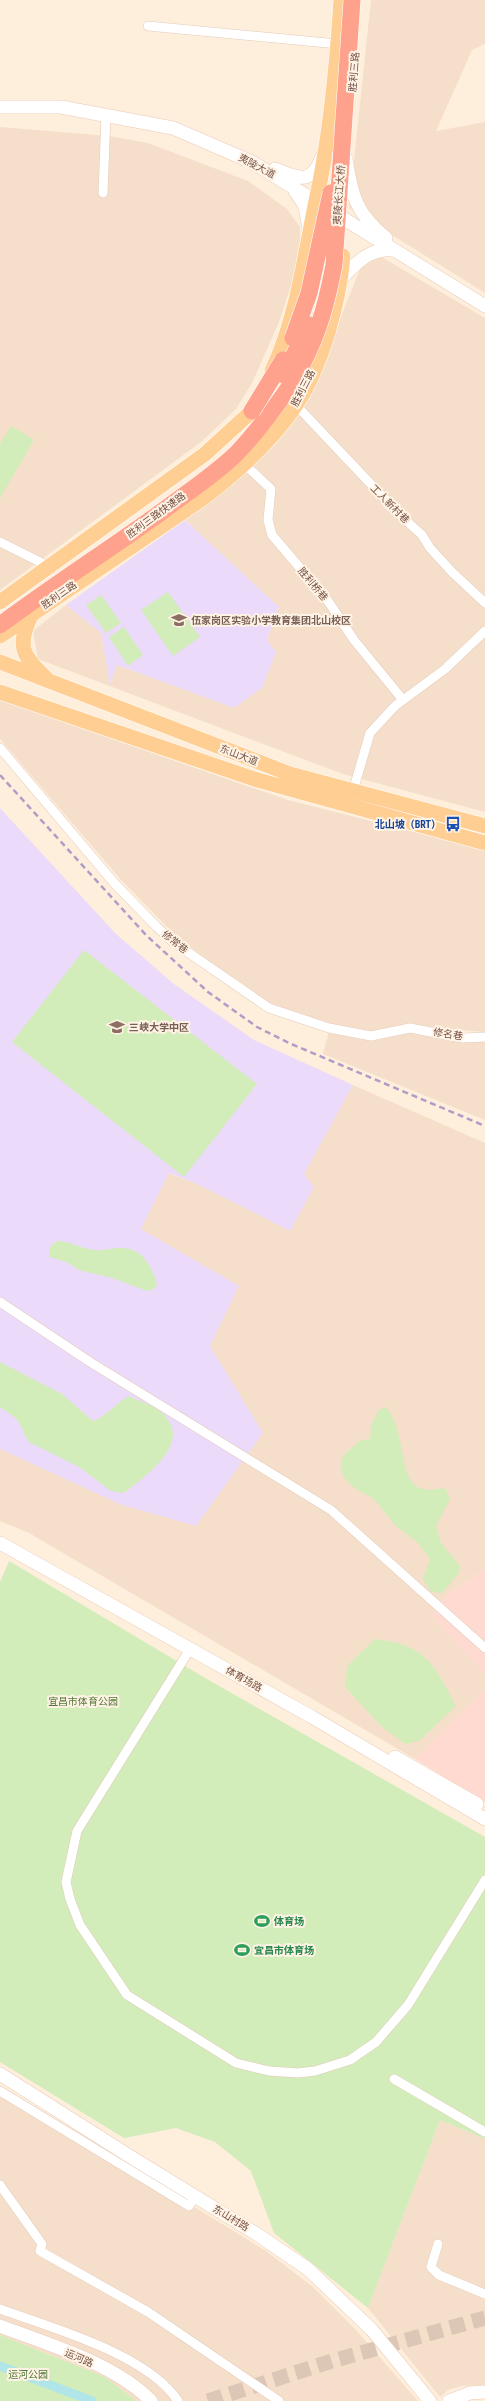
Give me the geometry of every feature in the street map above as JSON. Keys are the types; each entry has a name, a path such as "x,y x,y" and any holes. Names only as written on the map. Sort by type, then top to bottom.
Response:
{"highway":[{"name":"夷陵长江大桥","path":"288,380 311,320 325,252 322,196 345,0"},
{"name":"夷陵长江大桥","path":"288,380 319,330 326,307 334,265 352,0"},
{"path":"252,411 276,375 293,338 307,300 322,196"},
{"path":"72,586 93,568 182,506 253,446 290,402 307,370 319,330"},
{"name":"胜利三路快速路","path":"0,612 159,503 208,466 248,429 288,380"},
{"name":"胜利三路快速路","path":"0,624 142,526 212,474 235,454 274,410 288,380"}],"main road":[{"name":"胜利三路","path":"0,602 205,454 252,411 280,355 322,196 324,149 338,44 341,0"},
{"name":"胜利三路","path":"0,636 202,499 227,480 278,429 296,404 321,351 330,325 340,280 346,157 361,0"},
{"name":"夷陵大道","path":"0,98 62,101 174,122 255,157 277,174"},
{"name":"夷陵大道","path":"0,107 61,107 173,128 252,162 322,196 344,216 485,306"},
{"path":"277,174 301,178 309,177 315,171 324,149"},
{"path":"340,280 368,254 390,245 366,220 361,212 352,190 346,157"},
{"path":"277,174 293,189 306,206 309,224 308,253"},
{"name":"夷陵大道","path":"390,245 485,299"},
{"path":"32,614 23,633 22,647 27,658 52,683"},
{"name":"东山大道","path":"0,662 287,781 353,791 485,826"},
{"path":"0,673 111,713 177,740 282,775 287,781"},
{"path":"0,682 287,781"},
{"name":"东山大道","path":"0,692 485,843"},
{"name":"体育场路","path":"2,1541 485,1819"},
{"name":"体育场路","path":"2,1541 485,1809"},
{"name":"东山村路","path":"0,2074 256,2233 308,2269 326,2284 372,2330 430,2401"},
{"name":"运河路","path":"0,2326 109,2371 134,2386 151,2401"},
{"path":"449,2401 470,2393 485,2392"}],"street":[{"path":"148,26 338,44"},
{"path":"103,193 106,115"},
{"name":"工人新村巷","path":"296,404 401,516 422,535 430,548 452,572 485,603"},
{"name":"胜利桥巷","path":"243,463 271,489 268,520 272,536 328,601 354,640 403,700"},
{"path":"0,542 48,566"},
{"path":"353,791 370,732 403,700 445,669 485,631"},
{"name":"修常巷","path":"0,748 120,890 172,942 223,977 269,1008 329,1028 371,1036 410,1028"},
{"name":"修名巷","path":"410,1028 462,1038 485,1037"},
{"path":"0,1302 90,1362 331,1510 485,1648"},
{"path":"190,1649 77,1830 66,1882 70,1899 80,1925 127,1995 236,2063 269,2071 298,2073 315,2071 350,2060 376,2042 408,2005 485,1880"},
{"path":"394,2079 485,2132"},
{"path":"0,2092 188,2206 195,2196"},
{"path":"0,2184 37,2233 42,2244 40,2251 148,2312 279,2401"},
{"path":"438,2244 431,2267 439,2275 485,2294"},
{"path":"0,2308 134,2362 158,2380 178,2401"}],"shaded area":[{"path":"371,0 485,0 485,44 472,50 436,131 485,122 485,293 349,208"},
{"path":"0,127 109,136 148,143 248,181 287,209 300,227 300,246 296,271 279,322 252,383 236,409 201,442 0,590"},
{"path":"368,249 485,318 485,812 343,774 38,659 33,631 66,605 101,633 110,684 117,665 234,708 267,640 279,607 185,520 228,487 326,354"},
{"name":"伍家岗区实验小学教育集团北山校区","path":"185,520 279,607 267,640 276,652 262,688 234,708 117,665 110,685 101,633 66,605"},
{"path":"0,700 288,800 485,850 485,1032 411,1026 371,1035 330,1027 270,1007 242,988 176,936 122,881 0,739"},
{"path":"0,808 116,934 174,984 254,1040 353,1085 304,1174 314,1187 290,1231 197,1184 169,1173 141,1229 239,1286 210,1346 263,1433 196,1526 122,1505 0,1449"},
{"path":"329,1031 376,1040 411,1032 461,1042 485,1041 485,1120 323,1054"},
{"path":"353,1085 485,1143 485,1569 451,1592 431,1616 485,1674 485,1690 415,1759 29,1533 0,1521 0,1449 48,1471 263,1433 209,1346 239,1286 140,1229 168,1173 197,1184 304,1174"},
{"path":"485,1569 485,1674 431,1616 451,1592"},
{"path":"485,1690 485,1802 415,1759"},
{"path":"0,2087 266,2251 313,2287 356,2330 418,2401 137,2401 103,2376 0,2335"},
{"path":"440,2120 485,2139 485,2385 462,2386 448,2390 440,2397 368,2308"}],"green space":[{"path":"11,426 34,440 0,498 0,444"},
{"path":"168,592 200,637 173,656 141,610"},
{"path":"101,595 121,623 106,633 86,605"},
{"path":"124,627 143,655 128,666 109,637"},
{"path":"84,950 257,1084 184,1177 12,1042"},
{"path":"57,1241 67,1242 96,1250 120,1248 135,1251 140,1254 149,1264 157,1284 154,1289 147,1291 112,1278 79,1270 66,1262 49,1257 50,1247"},
{"path":"0,1362 62,1394 93,1421 103,1416 129,1396 151,1405 159,1410 171,1424 173,1435 170,1447 154,1468 124,1493 111,1491 79,1467 29,1442 18,1421 0,1407"},
{"path":"386,1407 397,1427 404,1461 410,1479 416,1486 422,1489 430,1490 445,1488 450,1499 436,1526 441,1543 460,1566 459,1573 442,1593 431,1592 423,1579 430,1559 418,1543 396,1526 374,1499 353,1487 343,1476 341,1466 343,1456 359,1441 370,1439 371,1425 379,1410"},
{"name":"宜昌市体育场","path":"9,1561 205,1678 485,1837 485,2139 440,2120 368,2308 274,2233 251,2171 215,2142 176,2128 124,2138 0,2062 0,1582"},
{"path":"375,1639 406,1646 426,1659 442,1679 456,1706 419,1741 405,1744 381,1726 345,1687 347,1666"},
{"name":"运河公园","path":"0,2335 103,2376 137,2401 0,2401"}],"waterway":[{"path":"0,2366 92,2401"}],"tunnel":[{"path":"208,2401 332,2361 485,2318"}],"railway":[{"path":"0,775 146,935 208,992 257,1027 289,1043 485,1126"}],"place":[{"name":"伍家岗区实验小学教育集团北山校区","path":"179,620"},
{"name":"北山坡（BRT）","path":"453,824"},
{"name":"三峡大学中区","path":"117,1027"},
{"name":"体育场","path":"262,1921"},
{"name":"宜昌市体育场","path":"242,1950"}],"park label":[{"name":"宜昌市体育公园","path":"83,1701"}]}
